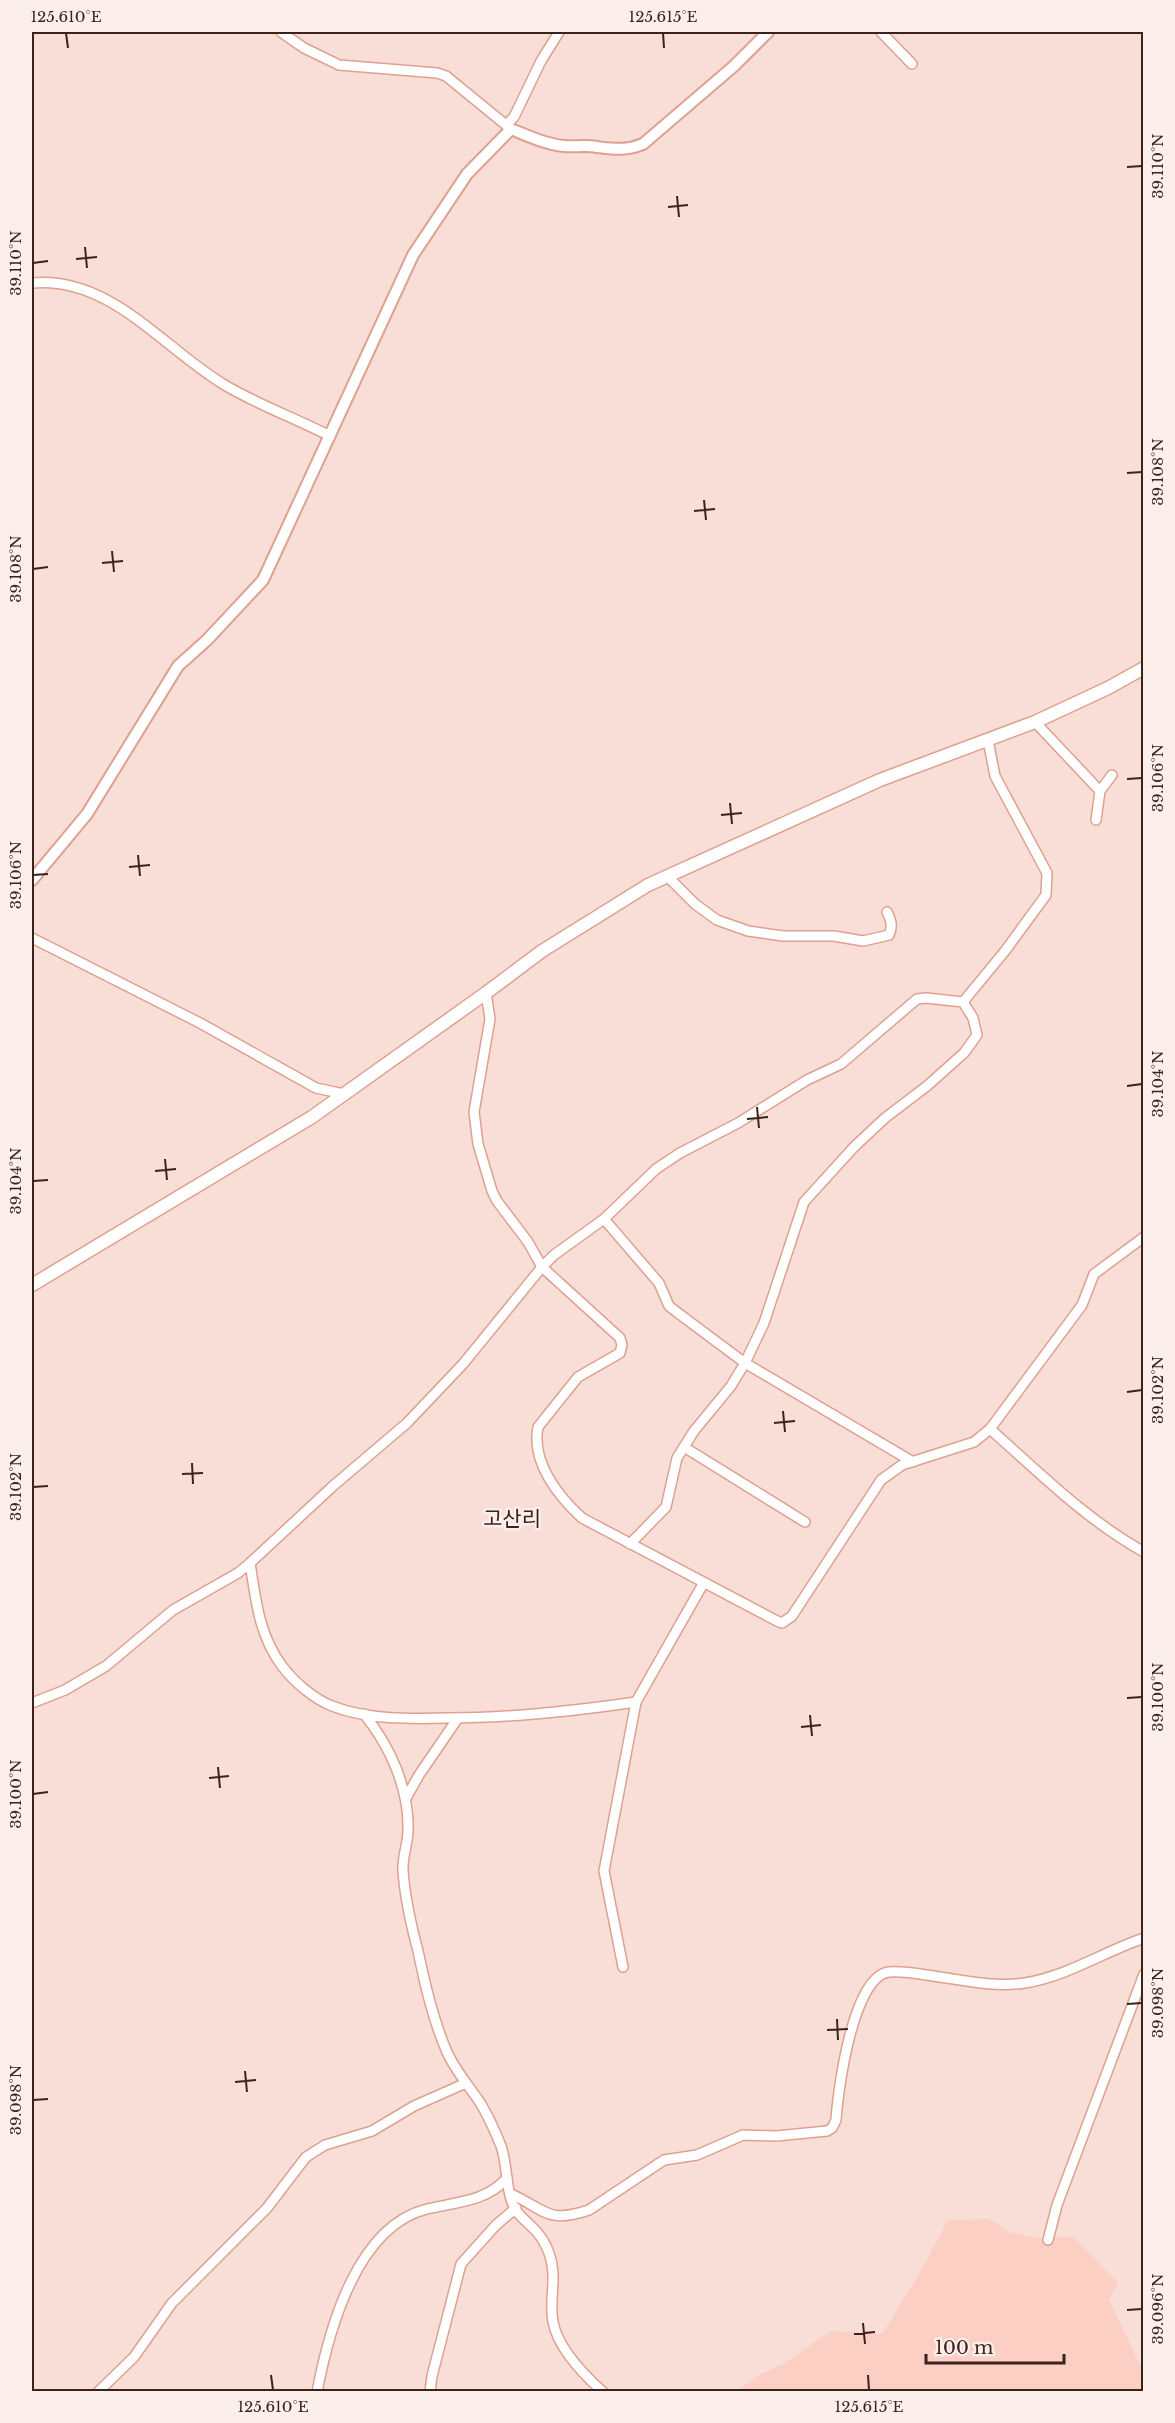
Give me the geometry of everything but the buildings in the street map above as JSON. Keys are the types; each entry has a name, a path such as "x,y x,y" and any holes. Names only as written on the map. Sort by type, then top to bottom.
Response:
{"main road":[{"path":"32,1285 312,1117 542,951 640,890 880,780 1035,722 1108,688 1143,668"}],"street":[{"path":"281,32 304,48 339,65 446,76 508,127 539,141 565,146 595,146 622,150 643,144 734,66 768,32"},
{"path":"32,880 87,814 178,666 207,640 263,580 413,255 467,174 508,127 537,69 560,32"},
{"path":"881,32 912,64"},
{"path":"32,283 73,287 115,305 224,384 330,436"},
{"path":"1035,722 1101,791"},
{"path":"963,1002 1005,951 1046,895 1048,883 1047,873 995,776 988,740"},
{"path":"1096,820 1101,791 1112,775"},
{"path":"667,876 695,904 717,920 748,931 783,936 834,936 863,941 889,935 892,929 887,912"},
{"path":"32,938 200,1023 316,1088 344,1094"},
{"path":"486,993 490,1019 474,1112 478,1144 497,1201 528,1242 542,1267 620,1338 622,1346 620,1353 578,1377 538,1427 537,1435 543,1468 566,1503 582,1518 703,1584 782,1623 788,1620 881,1480 902,1465 974,1443 990,1429 1082,1305 1094,1274 1143,1238"},
{"path":"32,1703 65,1690 106,1666 173,1610 250,1563 333,1486 407,1423 463,1364 554,1255 604,1219 656,1169 680,1153 738,1123 807,1080 841,1064 917,999 963,1002"},
{"path":"630,1544 666,1507 677,1458 694,1431 731,1386 745,1363 764,1323 804,1202 839,1163 885,1118 927,1086 964,1053 976,1035 973,1018 963,1002"},
{"path":"604,1219 659,1283 669,1306 745,1363 913,1462"},
{"path":"990,1429 1016,1455 1087,1515 1143,1552"},
{"path":"684,1447 805,1522"},
{"path":"250,1563 257,1614 266,1638 282,1666 307,1690 329,1705 364,1714 426,1719 541,1714 636,1702"},
{"path":"623,1967 604,1871 636,1702 703,1584"},
{"path":"364,1714 385,1746 402,1783 406,1798 408,1831 403,1870 412,1925 441,2035 454,2066 494,2128 502,2149 507,2178 516,2208 534,2227 551,2260 554,2273 552,2320 555,2330 576,2363 603,2391"},
{"path":"406,1798 423,1768 458,1718"},
{"path":"511,2194 553,2216 576,2215 590,2210 664,2160 697,2155 743,2135 776,2136 827,2132 836,2120 844,2061 863,1998 870,1984 885,1973 904,1972 978,1983 1023,1983 1066,1973 1143,1938"},
{"path":"1048,2240 1060,2195 1143,1974"},
{"path":"98,2391 134,2357 172,2302 251,2226 306,2157 325,2145 372,2132 414,2106 466,2083"},
{"path":"317,2391 329,2338 354,2276 369,2249 394,2224 407,2216 429,2208 478,2198 492,2191 507,2178"},
{"path":"430,2391 460,2264 496,2225 516,2208"}],"shaded area":[{"path":"987,2219 1008,2232 1036,2238 1073,2237 1118,2283 1109,2300 1143,2371 1143,2392 735,2392 759,2375 785,2363 831,2331 882,2334 918,2276 948,2220"}],"district":[{"name":"고산리","path":"512,1519"}]}
